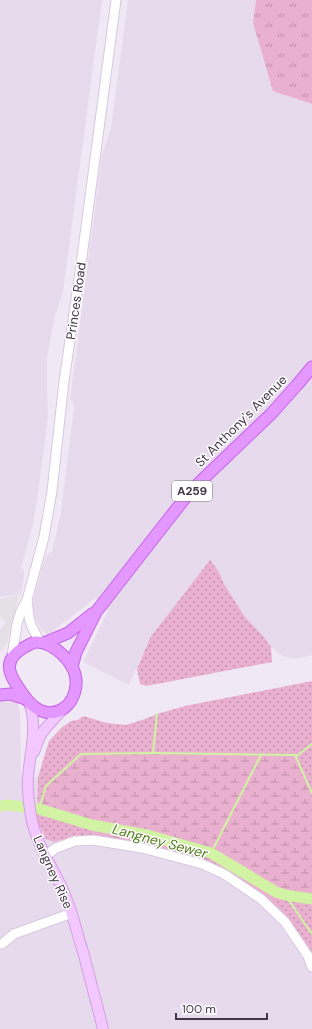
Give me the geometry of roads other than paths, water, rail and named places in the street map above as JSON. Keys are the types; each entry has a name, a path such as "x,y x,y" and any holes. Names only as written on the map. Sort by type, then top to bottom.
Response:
{"main road":[{"name":"St Anthony's Avenue","path":"72,667 76,652 96,612 186,497 271,414 312,367"},
{"name":"St Anthony's Avenue","path":"42,642 68,633 96,612"},
{"path":"0,678 11,661 20,650 36,642 42,642 54,647 60,652 76,674 76,691 72,699 66,708 53,712 42,711 35,708 27,700 12,677 10,672 11,661"},
{"path":"0,695 10,694 27,700"},
{"name":"Langney Rise","path":"27,700 32,710 33,718 28,778 31,817 36,838 62,888 72,913 103,1029"},
{"name":"Langney Rise","path":"30,760 42,732 61,710"}],"street":[{"name":"Princes Road","path":"11,661 17,624 26,600 44,537 52,491 64,381 116,0"},
{"name":"Princes Road","path":"26,600 31,625 42,642"},
{"path":"45,856 56,848 75,841 93,840 142,848 202,864 224,874 261,899 285,922 308,956 312,967"},
{"path":"0,944 14,934 72,913"}],"waterway":[{"path":"153,753 157,714"},
{"path":"39,809 46,786 81,754 153,753 298,755 312,744"},
{"path":"211,853 261,755"},
{"path":"295,755 312,793"},
{"name":"Langney Sewer","path":"0,806 8,805 39,809 92,825 147,835 211,853 276,892 285,895 312,899"},
{"path":"285,895 312,934"}]}
